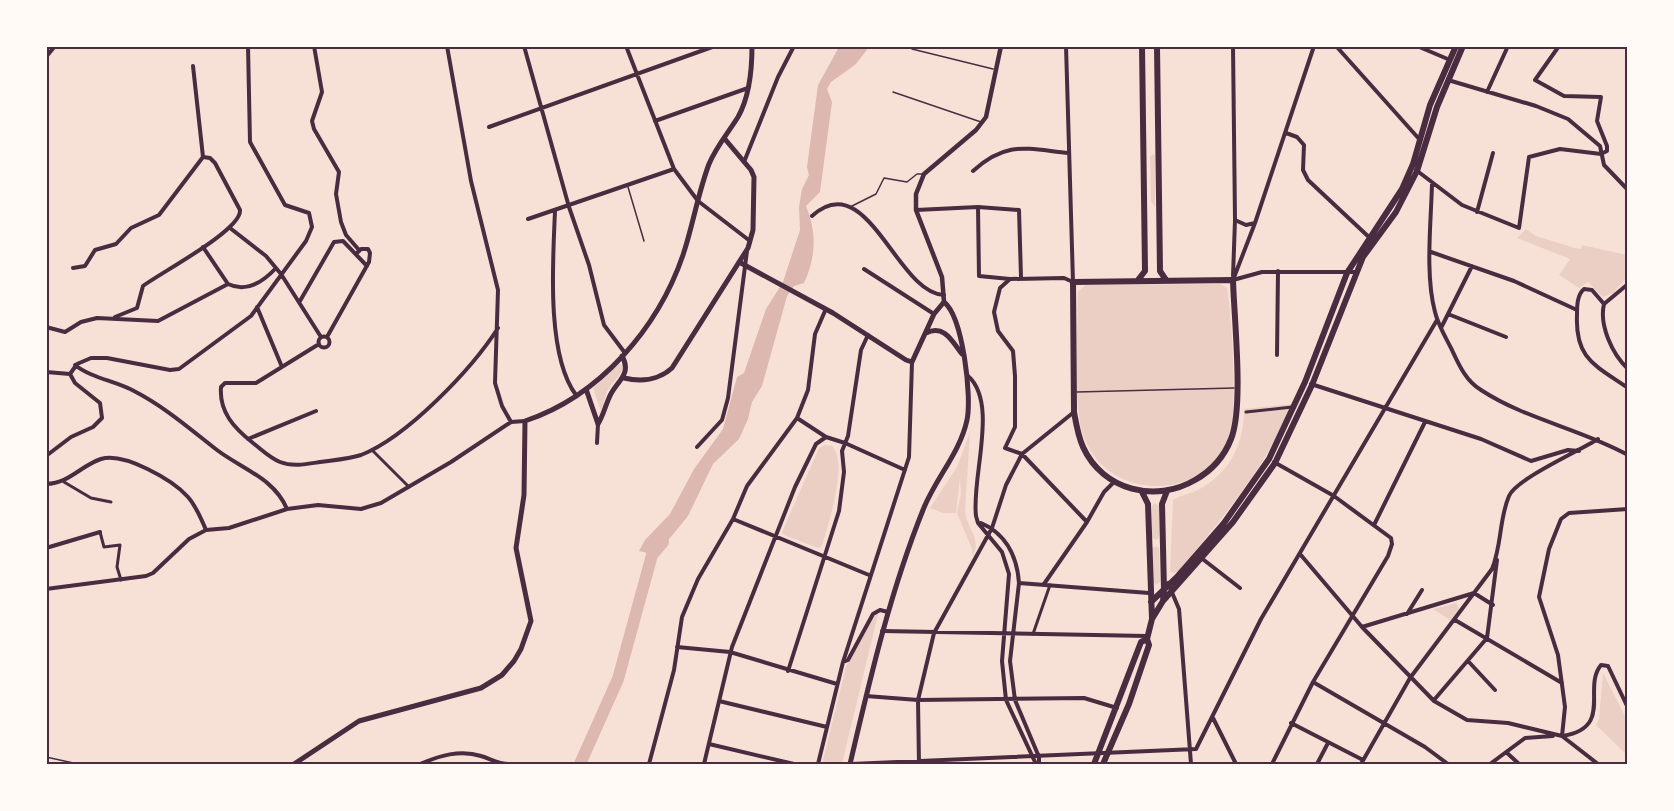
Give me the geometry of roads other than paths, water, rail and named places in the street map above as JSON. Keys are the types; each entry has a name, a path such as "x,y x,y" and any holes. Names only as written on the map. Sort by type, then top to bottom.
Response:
{"main road":[{"path":"294,765 359,721 481,688 502,675 514,661 531,621 516,548 524,495 525,421 578,397 644,332 683,256 710,163 739,115 748,88 752,46"},
{"path":"1137,280 1145,271 1142,46"},
{"path":"1157,46 1160,271 1167,280"},
{"path":"1152,619 1172,587 1200,557 1272,461 1312,385 1371,239 1413,164 1419,139 1452,61 1456,46"},
{"path":"1452,61 1462,46"},
{"path":"1272,461 1347,273 1404,198 1417,171 1444,79"},
{"path":"624,378 641,380 660,376 672,368 748,248 755,184 751,170 724,138"},
{"path":"739,261 868,334 912,362 944,298"},
{"path":"1167,280 1233,280 1235,427 1224,453 1205,474 1185,486 1167,491 1142,492 1114,482 1095,464 1083,448 1074,411 1073,282 1167,280"},
{"path":"850,764 888,612 923,509 958,443 966,422 969,398 968,376 957,326 944,298"},
{"path":"924,334 933,330 941,331 950,337 962,354"},
{"path":"598,424 612,392 624,378 626,364 623,355"},
{"path":"586,389 598,424"},
{"path":"1163,601 1162,504 1167,491"},
{"path":"1103,765 1129,704 1149,645 1148,637 1152,619 1149,593 1148,504 1142,492"},
{"path":"1148,543 1163,543"},
{"path":"1151,602 1164,590 1172,587"},
{"path":"1095,765 1141,642 1148,637"}],"street":[{"path":"46,57 55,46"},
{"path":"314,46 322,92 312,121 314,129 339,172 336,194 341,222 346,235 367,266"},
{"path":"447,46 471,181 498,290 495,383 502,406 511,422"},
{"path":"524,46 568,207 589,265 604,326 623,355"},
{"path":"626,46 674,169 698,201 750,241"},
{"path":"489,127 715,46"},
{"path":"744,162 778,77 794,46"},
{"path":"812,216 839,203 852,206 880,234 922,288 944,298 942,277 916,210 916,194 924,174 982,123 990,105 1001,46"},
{"path":"978,207 979,276 1010,279 1064,278 1073,282 1065,46"},
{"path":"1233,46 1235,220 1233,280"},
{"path":"1233,280 1255,223 1314,46"},
{"path":"1336,46 1425,145"},
{"path":"1417,46 1452,61"},
{"path":"1487,92 1508,46"},
{"path":"1413,164 1417,171 1450,198 1477,212 1520,228 1528,159 1531,155 1560,149 1601,154 1607,150 1597,121 1601,97 1564,96 1536,80 1559,46"},
{"path":"70,374 75,365 98,357 179,369 251,316 306,241 312,223 309,213 288,207 282,202 251,144 247,93 249,47"},
{"path":"74,268 85,266 95,250 116,244 131,228 159,215 203,157 193,66"},
{"path":"1444,79 1536,106 1568,119 1598,143 1604,165 1628,190"},
{"path":"655,121 748,88"},
{"path":"1286,133 1297,137 1304,145 1303,170 1308,180 1371,239"},
{"path":"973,171 988,157 1009,149 1069,153"},
{"path":"1477,212 1494,153"},
{"path":"111,318 134,311 143,286 230,228 241,214 214,163 210,158 203,157"},
{"path":"528,219 674,169"},
{"path":"1432,184 1432,299 1437,320 1462,370 1478,389 1539,417 1598,439 1628,455"},
{"path":"916,210 978,207 1019,210 1021,277"},
{"path":"555,211 553,285 559,353 567,381 578,397"},
{"path":"1235,220 1246,225 1255,223"},
{"path":"230,228 256,247 281,274 300,301 321,338 319,344 251,384 229,382 222,384 220,389 226,417 273,459 292,465 352,458 372,450 411,424 472,363 498,328"},
{"path":"300,301 332,245 340,241 358,252"},
{"path":"203,247 228,284"},
{"path":"319,344 322,347 328,346 327,337 367,266 370,251 366,248 358,252"},
{"path":"697,447 722,420 728,398 736,323 748,248"},
{"path":"1431,252 1514,281 1577,310"},
{"path":"1441,327 1472,266"},
{"path":"46,327 64,332 88,320 111,318 158,321 228,284 252,286 266,279 276,268"},
{"path":"864,269 934,314"},
{"path":"1277,355 1278,271"},
{"path":"1233,280 1262,272 1357,272"},
{"path":"1010,279 1000,288 994,312 999,331 1013,351 1015,427 1005,448 1022,454 1088,522"},
{"path":"1604,304 1628,284"},
{"path":"1628,369 1603,324 1604,304 1593,290 1584,289 1579,296 1576,340 1582,351 1596,365 1628,388"},
{"path":"256,307 282,367"},
{"path":"649,765 674,670 680,624 690,598 733,519 747,486 797,418 808,390 815,334 825,311"},
{"path":"1448,314 1506,337"},
{"path":"850,764 1190,751 1200,745 1262,619 1437,320"},
{"path":"788,671 842,493 844,443 848,436 861,350 868,334"},
{"path":"321,338 327,337"},
{"path":"818,765 843,662 869,575 909,457 912,362"},
{"path":"75,365 85,372 128,387 174,415 218,451 259,476 281,496 287,509"},
{"path":"46,372 70,374"},
{"path":"46,456 70,437 93,427 102,418 103,407 75,383 70,374"},
{"path":"968,376 976,383 982,405 975,507 978,523 1002,552 1009,574 1002,661 1006,700 1037,765"},
{"path":"1305,382 1481,439 1531,461 1568,450 1580,451"},
{"path":"1246,412 1294,407"},
{"path":"248,439 316,411"},
{"path":"918,762 918,700 934,633 992,528 1006,485 1022,454 1074,411"},
{"path":"797,418 826,437 905,470"},
{"path":"46,589 121,580 153,573 189,539 206,530 229,528 287,509 318,505 370,507 409,487 511,422 525,421"},
{"path":"1374,525 1425,422"},
{"path":"597,443 598,424"},
{"path":"704,765 730,652 795,487 816,444 826,437"},
{"path":"1434,701 1487,638 1494,606 1505,506 1512,489 1598,439"},
{"path":"372,450 409,487"},
{"path":"46,484 64,482 103,459 128,461 178,487 198,510 206,530"},
{"path":"1272,461 1334,496 1390,538 1390,551 1313,682 1272,765"},
{"path":"64,482 91,498 111,502"},
{"path":"1033,634 1047,585 1088,522 1104,492 1114,482"},
{"path":"1562,736 1565,707 1558,655 1539,597 1549,549 1561,519 1569,513 1628,509"},
{"path":"733,519 869,575"},
{"path":"978,523 992,528 1008,545 1015,558 1019,583 1010,661 1015,700 1039,757 1037,765"},
{"path":"46,580 46,548 100,532 104,547 120,544 117,567 121,580"},
{"path":"1300,554 1362,627 1434,701 1467,720 1508,723 1562,736 1598,765"},
{"path":"1291,723 1362,762 1410,678 1455,620 1498,556"},
{"path":"1200,557 1240,588"},
{"path":"1163,578 1172,587 1179,609 1191,765"},
{"path":"1019,583 1149,593"},
{"path":"1406,615 1422,590"},
{"path":"1474,593 1494,606"},
{"path":"1362,627 1474,593"},
{"path":"843,662 848,660 873,614 880,610 888,612"},
{"path":"1455,620 1562,682"},
{"path":"882,631 1012,632 1148,637"},
{"path":"677,647 730,652 837,684"},
{"path":"1468,662 1495,690"},
{"path":"1490,765 1530,736 1562,736 1581,730 1591,719 1597,673 1601,665 1608,666 1628,708"},
{"path":"1313,682 1384,723 1448,765"},
{"path":"866,696 918,700 1084,698 1118,708"},
{"path":"719,701 827,727"},
{"path":"1213,718 1236,765"},
{"path":"1317,765 1328,742"},
{"path":"709,744 794,765"},
{"path":"1506,752 1519,765"},
{"path":"420,765 458,753 477,755 509,765"}],"lane":[{"path":"912,49 997,70"},
{"path":"894,92 982,123"},
{"path":"852,206 876,194 884,178 907,182 917,174 924,174"},
{"path":"628,186 644,241"},
{"path":"1073,392 1236,388"},
{"path":"46,757 78,765"}],"waterway":[{"path":"580,764 618,679 652,555 663,542"}]}
